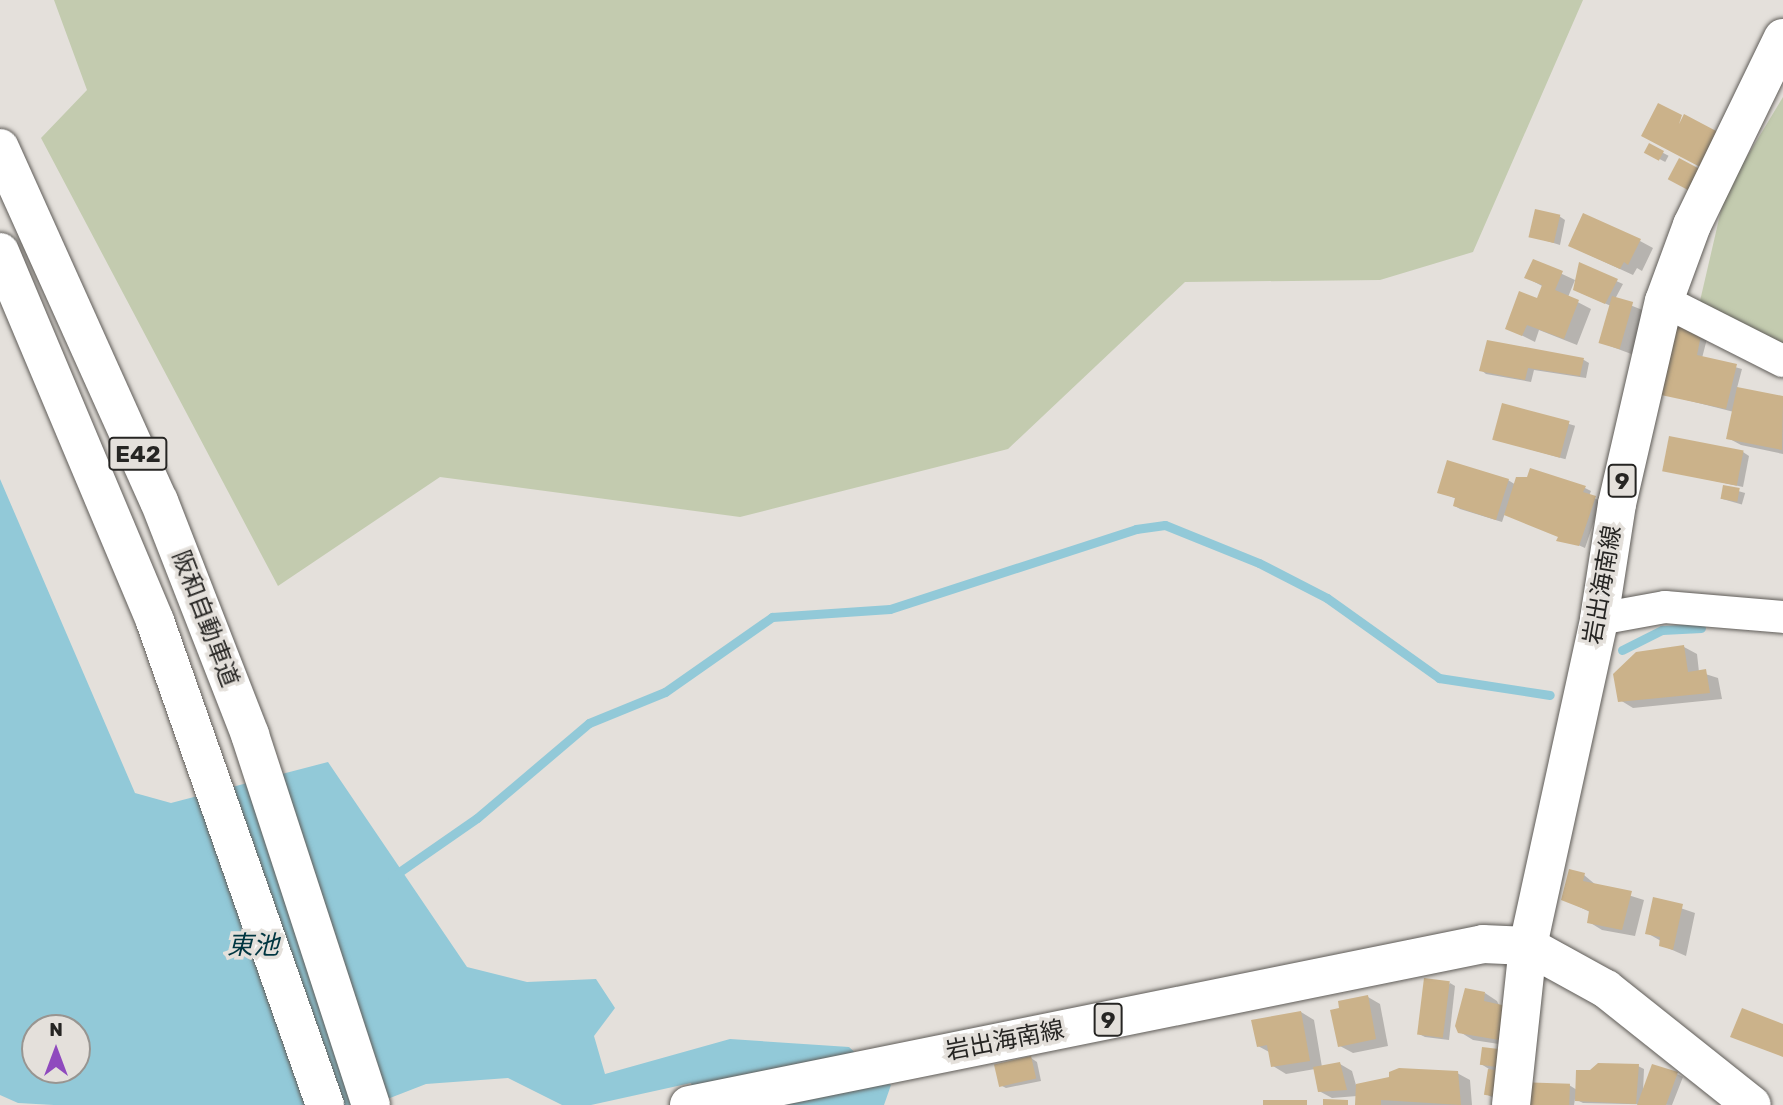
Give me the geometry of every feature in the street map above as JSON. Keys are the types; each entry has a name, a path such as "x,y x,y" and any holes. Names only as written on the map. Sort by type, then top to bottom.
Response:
{"main road":[{"name":"岩出海南線","path":"1511,1105 1528,946 1599,619 1616,504 1664,301 1692,225 1783,38"},
{"name":"阪和自動車道","path":"0,148 159,501 262,766 370,1105"},
{"name":"阪和自動車道","path":"0,252 155,621 325,1105"},
{"name":"岩出海南線","path":"689,1105 1483,944 1528,946"},
{"path":"1528,946 1606,989 1752,1105"}],"street":[{"path":"1664,301 1783,360"},
{"path":"1599,619 1665,607 1783,617"}],"green space":[{"path":"54,0 1583,0 1473,252 1380,280 1185,282 1008,449 740,517 440,477 278,586 41,138 87,90"},
{"path":"1783,97 1783,352 1719,320 1700,301 1725,193"}],"water":[{"name":"東池","path":"0,479 135,793 171,803 328,762 467,967 527,982 596,979 615,1008 594,1036 605,1074 730,1039 849,1047 891,1085 884,1105 695,1105 691,1083 591,1105 562,1105 508,1078 426,1084 372,1105 18,1103 0,1095"}],"building":[{"path":"1658,103 1682,115 1679,124 1684,114 1718,132 1700,167 1641,136"},
{"path":"1649,143 1664,151 1659,161 1644,153"},
{"path":"1679,158 1702,170 1691,191 1668,179"},
{"path":"1535,209 1560,215 1554,243 1528,237"},
{"path":"1583,213 1641,239 1628,265 1624,262 1620,269 1568,246"},
{"path":"1533,259 1563,271 1555,290 1579,300 1564,339 1527,325 1522,336 1505,329 1519,291 1537,298 1542,285 1524,278"},
{"path":"1579,262 1618,279 1605,304 1573,290"},
{"path":"1612,296 1633,302 1620,349 1598,343"},
{"path":"1676,325 1702,330 1697,355 1737,364 1726,409 1661,395"},
{"path":"1487,340 1584,358 1580,376 1528,368 1525,380 1479,371"},
{"path":"1737,387 1783,396 1782,450 1726,439"},
{"path":"1502,403 1570,421 1560,458 1492,440"},
{"path":"1669,436 1744,451 1737,486 1662,471"},
{"path":"1447,460 1509,479 1496,520 1453,506 1455,498 1437,493"},
{"path":"1530,468 1586,486 1583,492 1596,496 1579,546 1556,541 1558,537 1504,515 1516,477 1527,477"},
{"path":"1723,485 1740,488 1737,502 1721,499"},
{"path":"1684,645 1688,672 1706,669 1710,693 1618,702 1613,674 1636,652"},
{"path":"1569,869 1585,873 1583,881 1632,891 1622,930 1587,923 1589,911 1561,900"},
{"path":"1653,897 1683,904 1673,950 1659,946 1660,937 1645,934"},
{"path":"1424,978 1450,981 1443,1038 1417,1035"},
{"path":"1465,988 1485,992 1484,1001 1511,1007 1505,1041 1458,1033 1455,1026"},
{"path":"1368,995 1376,1039 1338,1047 1330,1010 1339,1008 1338,1001"},
{"path":"1742,1008 1783,1024 1783,1057 1730,1037"},
{"path":"1301,1011 1310,1061 1271,1067 1267,1045 1257,1047 1251,1020"},
{"path":"1482,1047 1505,1050 1503,1068 1480,1065"},
{"path":"1031,1056 1036,1078 999,1087 994,1065"},
{"path":"1340,1062 1347,1090 1318,1092 1313,1067"},
{"path":"1598,1063 1639,1064 1636,1104 1575,1101 1576,1070 1590,1070"},
{"path":"1652,1064 1678,1072 1666,1105 1637,1105"},
{"path":"1399,1068 1458,1071 1461,1105 1381,1100 1381,1105 1355,1105 1356,1084 1389,1077 1389,1072"},
{"path":"1488,1069 1501,1071 1497,1097 1484,1095"},
{"path":"1519,1082 1570,1084 1569,1105 1518,1105"},
{"path":"1323,1099 1348,1100 1348,1105 1323,1105"},
{"path":"1263,1100 1307,1100 1307,1105 1263,1105"}],"waterway":[{"path":"392,877 477,818 589,723 665,692 772,617 890,609 1136,529 1165,525 1259,563 1327,598 1439,678 1550,695"},
{"path":"1622,650 1662,630 1701,628"}]}
